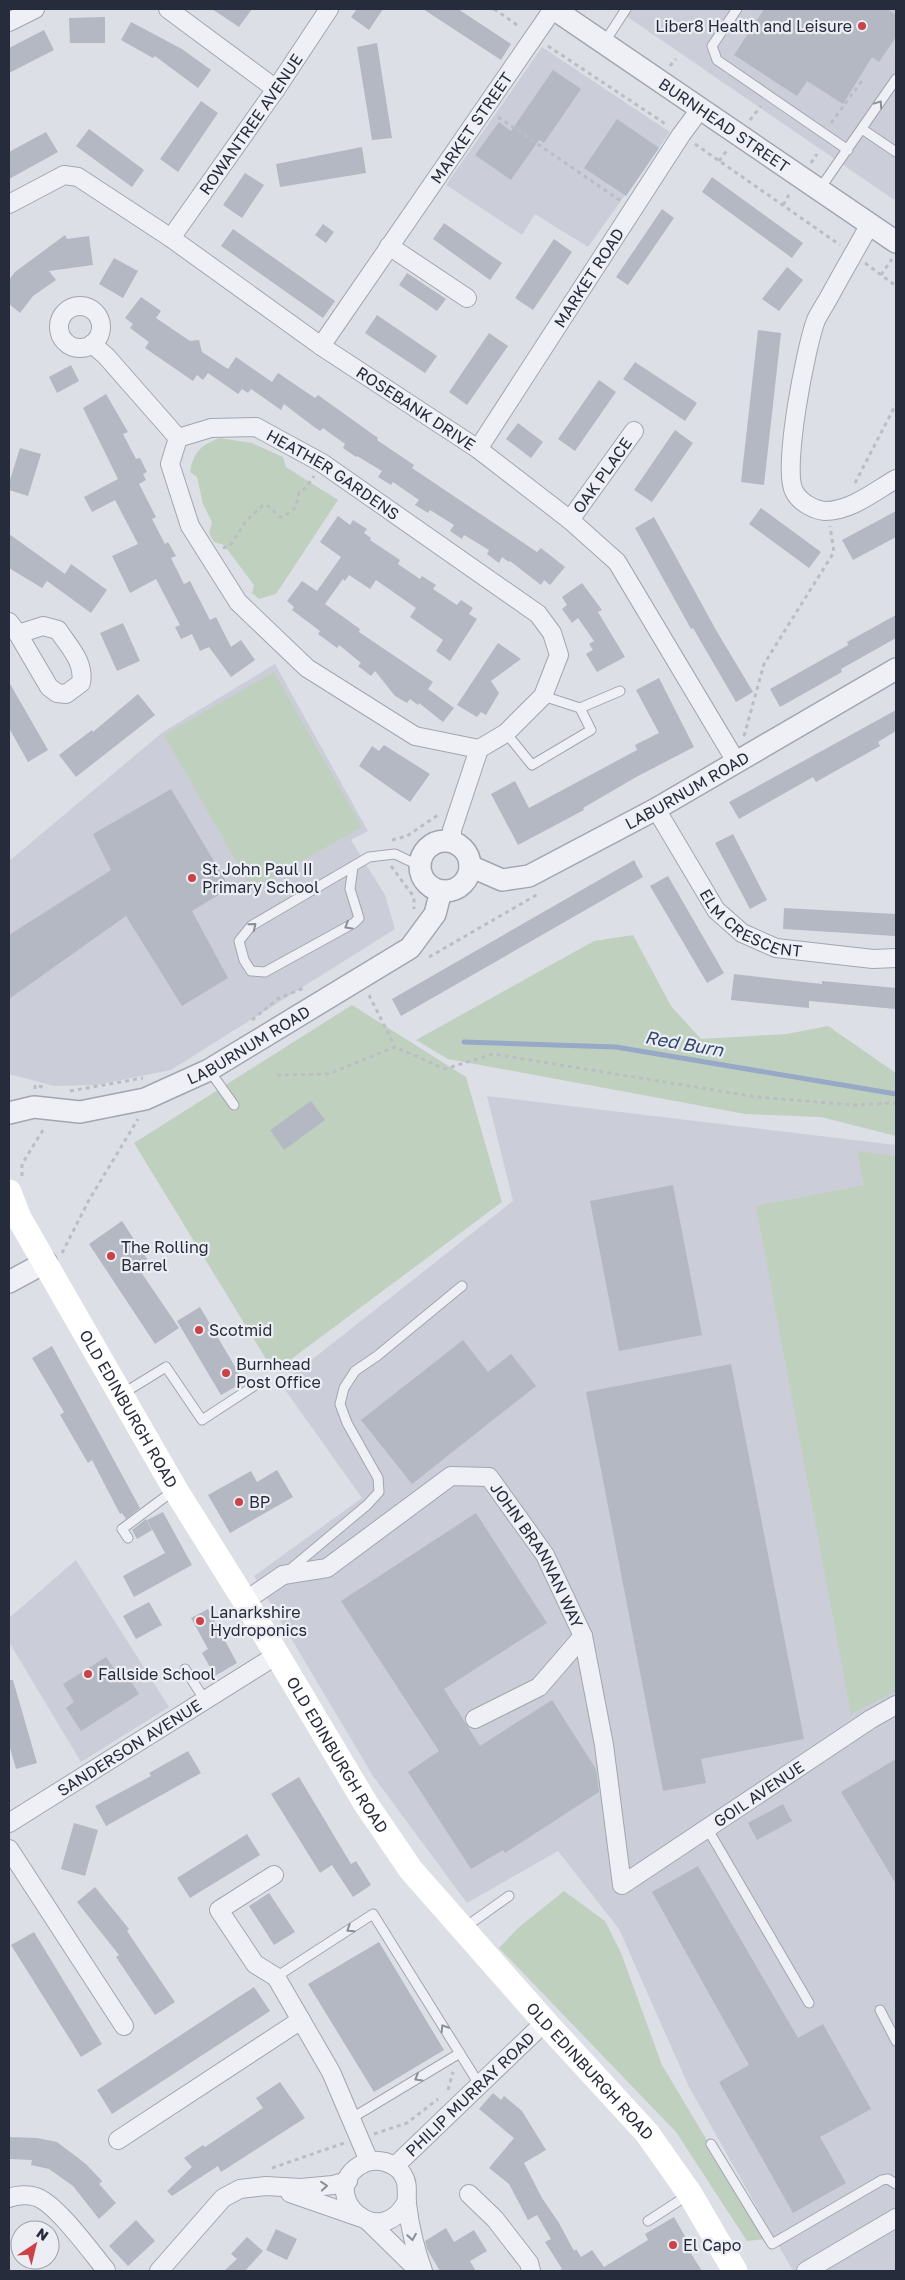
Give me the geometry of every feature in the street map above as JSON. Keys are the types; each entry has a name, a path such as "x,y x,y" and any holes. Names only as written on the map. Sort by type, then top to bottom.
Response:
{"main road":[{"name":"OLD EDINBURGH ROAD","path":"15,1185 19,1218 51,1254 122,1394 175,1489 245,1601 366,1804 411,1870 545,2022 647,2133 690,2194 735,2271"}],"street":[{"path":"9,22 35,9"},
{"path":"168,9 276,89"},
{"name":"ROWANTREE AVENUE","path":"171,238 276,89 329,9"},
{"name":"MARKET STREET","path":"321,346 553,9"},
{"name":"BURNHEAD STREET","path":"553,9 896,242"},
{"name":"MARKET ROAD","path":"478,450 681,135 701,108"},
{"name":"ROSEBANK DRIVE","path":"9,204 64,174 78,177 171,238 321,346 478,450 570,520 617,562 737,763"},
{"path":"870,224 816,321 796,401 790,478 794,492 812,508 830,510 849,506 896,479"},
{"path":"389,246 467,298"},
{"path":"92,344 106,356 178,438 170,464 190,526 238,602 307,668 415,736 479,749 462,805 452,830 452,842"},
{"name":"HEATHER GARDENS","path":"178,438 211,428 256,427 322,463 538,614 552,633 559,655 542,696 506,733 479,749"},
{"name":"OAK PLACE","path":"570,520 634,431"},
{"name":"LABURNUM ROAD","path":"470,866 502,880 529,876 656,809 896,669"},
{"name":"ELM CRESCENT","path":"656,809 716,910 742,933 776,948 873,959 896,958"},
{"path":"437,842 452,842 465,851 470,866 462,886 448,892 428,885 420,873 420,866 421,858 430,846 437,842"},
{"name":"LABURNUM ROAD","path":"9,1114 34,1108 80,1112 145,1099 209,1070 410,948 434,914 441,891"},
{"path":"9,1282 51,1254"},
{"name":"JOHN BRANNAN WAY","path":"245,1601 283,1576 327,1568 451,1476 489,1477 545,1555 582,1636 604,1745 622,1885"},
{"path":"475,1719 539,1687 582,1636"},
{"name":"SANDERSON AVENUE","path":"9,1823 206,1702 277,1655"},
{"name":"GOIL AVENUE","path":"622,1885 871,1718 896,1705"},
{"path":"9,1849 124,2026"},
{"path":"274,1875 219,1910 254,1964 276,1977 331,2072 352,2118 369,2161 354,2170 348,2181 346,2196 349,2206 419,2271"},
{"path":"118,2140 301,2020"},
{"name":"PHILIP MURRAY ROAD","path":"395,2166 545,2022"},
{"name":"PHILIP MURRAY ROAD","path":"369,2161 380,2160 395,2166 403,2174 408,2185 407,2201 414,2246 422,2271"},
{"path":"160,2271 223,2198 240,2189 266,2186 301,2188 333,2186 348,2181"},
{"path":"266,2186 312,2199 364,2220 379,2223 390,2220 402,2211 407,2201"},
{"path":"469,2194 495,2220 528,2263 531,2271"},
{"path":"9,2198 16,2196 36,2197 53,2208 106,2270"},
{"path":"806,2271 896,2218"}],"lane":[{"path":"604,43 626,9"},
{"path":"737,9 712,46 717,60 848,150"},
{"path":"819,190 896,79"},
{"path":"862,129 896,152"},
{"path":"542,696 580,708 620,691"},
{"path":"506,733 532,765 591,730 580,708"},
{"path":"353,867 350,889 359,918 265,972 252,971 244,960 239,940 251,926 369,857 395,854 420,866"},
{"path":"209,1070 234,1105"},
{"path":"283,1576 367,1505 379,1492 378,1478 347,1423 340,1404 344,1388 354,1371 377,1356 462,1286"},
{"path":"122,1394 166,1366 202,1420 257,1384"},
{"path":"128,1538 122,1529 175,1489"},
{"path":"185,1669 206,1702"},
{"path":"708,1828 809,2003"},
{"path":"462,1929 509,1896"},
{"path":"276,1977 374,1914 479,2084"},
{"path":"880,2010 896,2041"},
{"path":"352,2118 460,2053"},
{"path":"711,2144 772,2244 882,2180 888,2179 896,2184"},
{"path":"648,2221 690,2194"}],"path":[{"path":"494,9 681,135 896,286"},
{"path":"485,108 633,209"},
{"path":"881,275 896,253"},
{"path":"852,488 896,404"},
{"path":"207,552 230,546 246,521 262,506 267,505 280,517 292,512 296,506 299,492 305,489 322,463"},
{"path":"737,763 764,664 834,552 828,516 830,510"},
{"path":"415,915 414,896 393,870 387,855 389,841 407,836 435,818 449,801 462,805"},
{"path":"427,958 546,890"},
{"path":"361,979 395,1047 445,1069 493,1054 757,1097 853,1105 896,1103"},
{"path":"251,1021 279,998 313,985"},
{"path":"277,1076 328,1074 395,1047"},
{"path":"63,1092 152,1076"},
{"path":"43,1130 34,1108 36,1085 54,1090"},
{"path":"131,1121 145,1116"},
{"path":"51,1254 60,1255 89,1200 138,1119"},
{"path":"43,1130 52,1129"},
{"path":"15,1185 22,1164 43,1130"}],"shaded area":[{"path":"616,9 896,9 896,199 893,199"},
{"path":"542,47 670,132 588,247 535,214 522,235 446,185"},
{"name":"St John Paul II Primary School","path":"275,664 368,831 351,840 385,895 395,929 171,1070 96,1085 54,1086 9,1074 9,861 163,732"},
{"path":"487,1096 896,1145 896,2271 793,2271 689,2087 619,1929 558,1851 467,1903 373,1776 254,1576 362,1498 281,1384 513,1201"},
{"name":"Fallside School","path":"76,1560 169,1707 81,1762 9,1642 9,1618"}],"green space":[{"path":"220,438 252,443 283,457 286,467 338,500 276,594 259,599 252,593 254,585 224,545 214,542 209,533 212,522 203,504 197,477 190,472 199,450 208,443"},
{"path":"274,672 362,827 252,889 164,735"},
{"path":"633,935 671,1006 701,1039 787,1034 828,1026 896,1073 896,1136 821,1117 745,1114 448,1059 416,1040 594,941"},
{"path":"352,1005 466,1077 502,1202 274,1372 134,1143"},
{"path":"857,1151 896,1156 896,1691 851,1714 756,1206 864,1185"},
{"path":"564,1891 605,1921 621,1953 662,2065 766,2239 747,2241 676,2132 499,1948 518,1928"}],"building":[{"path":"212,9 252,9 239,27"},
{"path":"357,9 383,9 369,30 351,17"},
{"path":"423,9 458,9 511,44 501,60"},
{"path":"764,9 888,9 896,15 896,37 879,62 872,57 843,104 807,81 797,96 734,55"},
{"path":"105,17 105,43 70,43 69,18"},
{"path":"131,22 182,49 211,70 198,88 155,56 153,58 121,40"},
{"path":"44,30 54,50 9,73 9,48"},
{"path":"377,43 392,138 372,140 357,47"},
{"path":"553,70 581,89 544,143 539,140 511,180 475,155 499,122 511,131"},
{"path":"201,101 218,113 178,172 160,159"},
{"path":"617,119 659,148 626,196 584,168"},
{"path":"89,129 144,170 132,187 76,146"},
{"path":"46,132 58,152 9,179 9,152"},
{"path":"362,147 366,173 280,187 276,164"},
{"path":"245,173 264,185 242,218 223,205"},
{"path":"712,177 803,243 792,258 702,192"},
{"path":"662,209 674,218 628,285 616,277"},
{"path":"444,223 502,263 490,280 433,239"},
{"path":"323,224 334,232 326,243 315,235"},
{"path":"233,229 335,301 323,318 221,246"},
{"path":"65,235 67,239 89,236 93,265 49,271 56,280 33,296 20,313 9,304 9,280 15,272"},
{"path":"554,239 572,252 533,310 515,298"},
{"path":"114,258 138,271 123,298 99,284"},
{"path":"787,267 803,280 779,311 762,299"},
{"path":"407,273 446,299 437,311 399,285"},
{"path":"141,297 161,311 156,318 190,341 199,340 202,352 228,369 236,357 272,382 278,373 315,398 318,395 378,438 377,440 414,465 412,468 537,552 541,548 565,567 550,585 544,580 541,585 510,561 502,557 499,563 487,554 489,550 464,535 462,539 450,531 454,525 430,510 428,513 415,505 419,500 393,482 391,485 378,477 382,471 356,457 343,448 345,444 323,428 320,431 284,404 281,410 251,389 248,393 242,389 238,394 208,373 203,380 197,375 193,381 145,348 149,342 130,328 133,324 125,318"},
{"path":"377,315 437,356 425,373 365,333"},
{"path":"758,330 781,333 764,485 741,482"},
{"path":"489,333 508,346 467,405 449,392"},
{"path":"635,362 697,403 685,421 623,379"},
{"path":"71,365 79,381 57,393 49,377"},
{"path":"599,380 616,392 575,451 558,439"},
{"path":"106,394 128,432 123,434 136,459 140,458 147,472 143,474 146,480 139,484 156,517 152,519 165,544 168,542 176,556 171,558 184,584 190,581 210,620 216,617 231,647 241,640 255,660 231,677 209,647 200,651 192,634 181,639 175,627 180,625 156,579 130,593 112,556 138,544 115,500 92,512 84,497 118,479 83,408"},
{"path":"518,423 543,442 531,458 506,439"},
{"path":"675,430 693,443 652,502 634,490"},
{"path":"20,448 41,454 28,496 9,490 9,483"},
{"path":"761,508 821,552 809,568 749,524"},
{"path":"896,511 896,537 853,560 842,540"},
{"path":"338,516 350,525 353,520 367,529 364,533 371,538 370,540 400,560 398,564 420,579 422,576 436,585 433,589 457,605 461,600 473,608 469,614 477,619 450,661 436,651 443,640 410,617 416,608 376,580 370,589 349,575 345,581 343,579 325,604 360,629 359,632 433,682 428,689 454,708 443,722 419,703 418,705 410,699 407,703 395,696 375,671 371,676 358,666 361,663 339,645 337,648 318,634 320,631 292,610 294,607 287,601 302,581 317,591 341,557 320,542"},
{"path":"654,517 716,630 753,692 736,702 693,628 691,629 635,528"},
{"path":"9,534 65,574 71,564 107,590 91,613 47,581 42,588 9,568"},
{"path":"582,583 602,610 598,612 625,657 597,672 586,654 593,650 589,644 594,641 578,618 572,623 562,609 567,605 562,597"},
{"path":"896,615 896,638 841,669 842,672 780,707 770,689 848,645 847,642"},
{"path":"123,623 140,661 117,671 100,633"},
{"path":"498,643 521,659 491,681 499,693 486,715 481,712 477,717 457,705"},
{"path":"659,678 694,747 638,776 583,808 584,810 518,845 491,794 515,781 529,808 637,750 635,745 659,733 636,690"},
{"path":"9,682 48,750 28,762 9,728"},
{"path":"138,694 155,715 76,777 59,755 92,730 93,732"},
{"path":"896,710 896,731 878,742 880,746 816,782 813,777 739,819 729,802"},
{"path":"384,745 430,774 410,802 359,766 372,746 379,751"},
{"path":"171,789 230,888 192,911 228,978 182,1006 126,916 9,999 9,935 111,870 93,834"},
{"path":"733,834 767,900 750,909 715,843"},
{"path":"634,860 643,877 401,1016 392,999"},
{"path":"668,876 724,973 707,983 650,886"},
{"path":"784,908 896,914 895,936 783,929"},
{"path":"734,974 822,984 822,981 896,988 896,1009 809,1001 809,1008 731,1000"},
{"path":"311,1101 325,1120 284,1150 270,1130"},
{"path":"673,1185 702,1335 619,1351 590,1201"},
{"path":"122,1221 151,1265 141,1272 179,1328 155,1344 89,1244"},
{"path":"200,1307 244,1382 221,1395 177,1321"},
{"path":"463,1340 488,1372 511,1354 536,1386 412,1484 361,1420"},
{"path":"52,1346 140,1508 126,1519 122,1513 120,1514 92,1460 88,1463 60,1415 64,1412 32,1358"},
{"path":"731,1364 804,1739 701,1759 706,1783 663,1791 586,1392"},
{"path":"277,1470 293,1497 230,1533 208,1495 251,1471 257,1482"},
{"path":"163,1512 192,1565 134,1597 123,1576 165,1553 147,1520"},
{"path":"476,1513 547,1623 444,1689 480,1746 552,1700 596,1769 599,1792 505,1853 503,1850 471,1869 408,1772 439,1751 341,1601"},
{"path":"146,1519 152,1530 137,1539 132,1530"},
{"path":"149,1602 162,1625 136,1639 123,1616"},
{"path":"208,1609 237,1663 215,1676 202,1653 208,1649 191,1618"},
{"path":"106,1657 117,1673 123,1669 139,1694 81,1731 66,1708 74,1702 63,1684"},
{"path":"9,1680 13,1680 37,1763 16,1769 9,1744"},
{"path":"188,1751 201,1773 106,1826 95,1806 151,1776 149,1773"},
{"path":"896,1759 896,1884 841,1792"},
{"path":"299,1777 351,1864 356,1861 371,1885 353,1897 332,1865 320,1873 271,1794"},
{"path":"783,1804 792,1821 757,1840 748,1823"},
{"path":"74,1823 98,1830 85,1876 61,1869"},
{"path":"247,1834 260,1855 190,1898 177,1878"},
{"path":"698,1866 798,2038 823,2024 871,2109 820,2137 846,2183 793,2213 719,2082 749,2065 652,1892"},
{"path":"95,1887 129,1929 127,1931 175,2002 155,2015 116,1957 119,1955 77,1902"},
{"path":"269,1893 295,1932 274,1945 249,1906"},
{"path":"34,1932 102,2044 81,2057 11,1945"},
{"path":"379,1942 444,2050 374,2092 308,1984"},
{"path":"254,1987 270,2011 112,2114 97,2090"},
{"path":"280,2082 305,2118 221,2172 218,2166 172,2196 167,2191 192,2167 184,2158 203,2145 205,2147 263,2108 256,2098"},
{"path":"493,2093 501,2100 504,2096 522,2111 546,2150 524,2163 542,2198 559,2223 574,2251 576,2249 581,2257 592,2250 604,2267 648,2240 645,2234 674,2217 690,2245 687,2247 702,2271 558,2271 562,2269 545,2242 551,2239 537,2215 528,2220 509,2184 489,2168 514,2138 479,2109"},
{"path":"9,2137 37,2138 57,2142 86,2164 102,2181 99,2184 116,2203 99,2219 73,2186 49,2169 31,2165 32,2160 9,2159"},
{"path":"136,2220 155,2241 128,2266 109,2246"},
{"path":"446,2228 454,2242 474,2230 487,2251 470,2261 476,2271 440,2271 427,2249 425,2241"},
{"path":"276,2229 297,2239 287,2260 266,2250"},
{"path":"247,2237 263,2251 245,2271 224,2271 237,2259 231,2254"}],"waterway":[{"name":"Red Burn","path":"464,1042 616,1047 896,1094"}],"place":[{"name":"Liber8 Health and Leisure","path":"862,26"},
{"name":"St John Paul II Primary School","path":"192,878"},
{"name":"The Rolling Barrel","path":"111,1256"},
{"name":"Scotmid","path":"199,1330"},
{"name":"Burnhead Post Office","path":"226,1373"},
{"name":"BP","path":"239,1502"},
{"name":"Lanarkshire Hydroponics","path":"200,1621"},
{"name":"Fallside School","path":"88,1674"},
{"name":"El Capo","path":"673,2245"}]}
